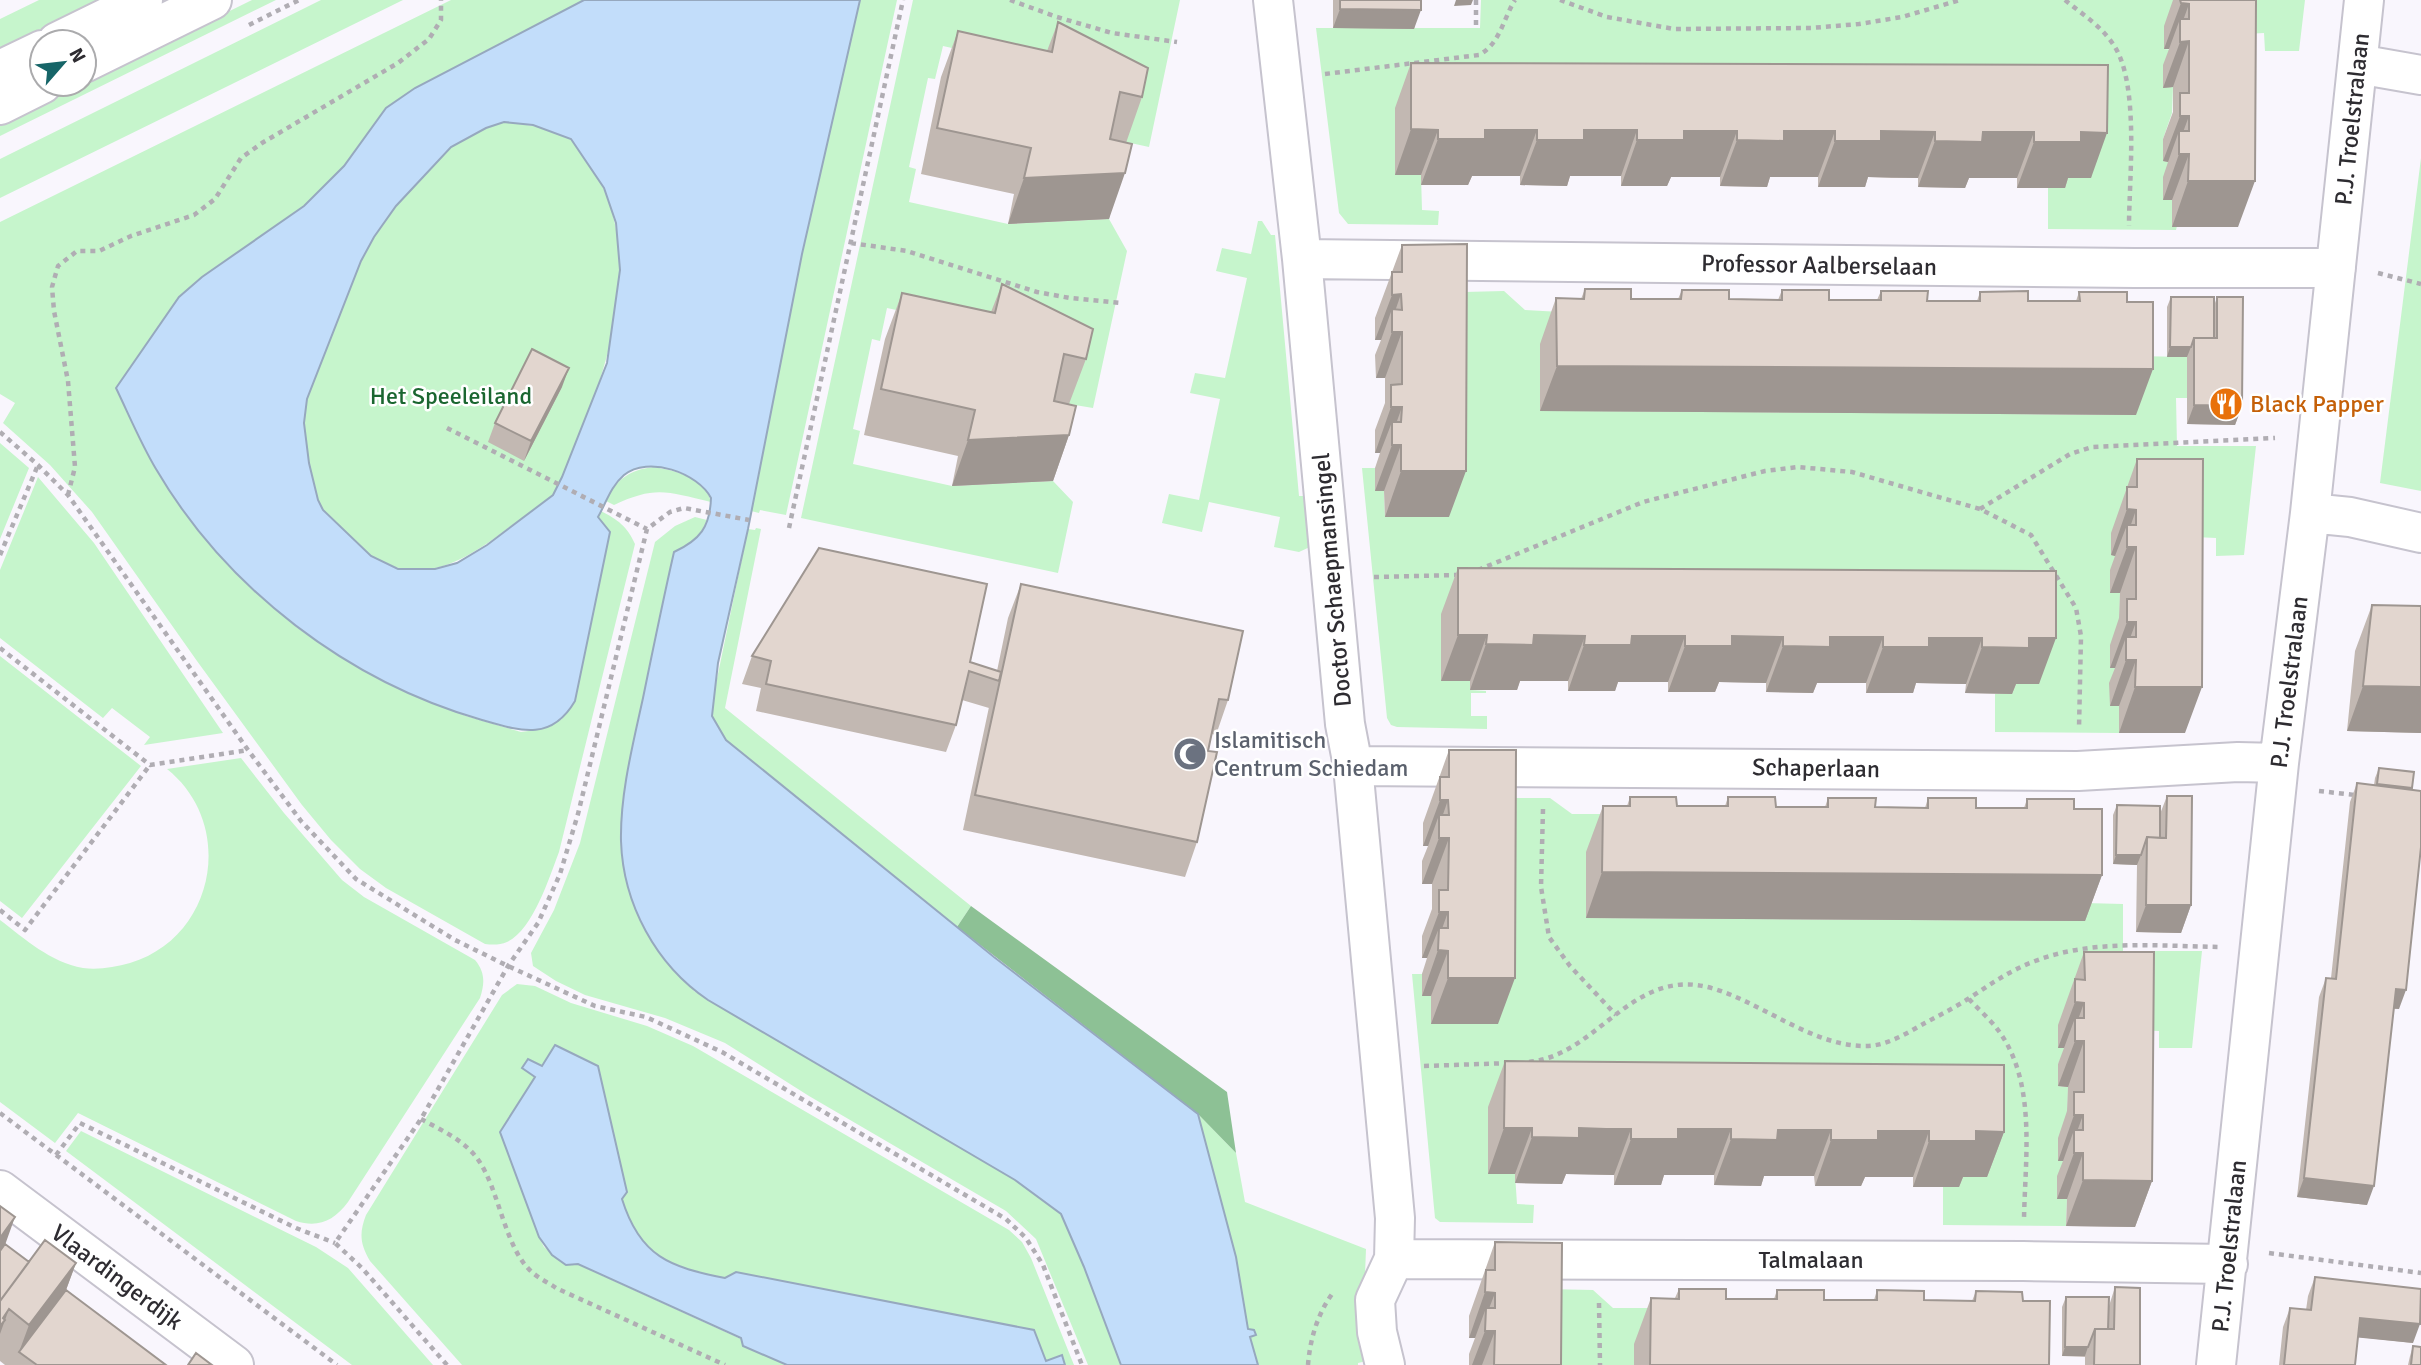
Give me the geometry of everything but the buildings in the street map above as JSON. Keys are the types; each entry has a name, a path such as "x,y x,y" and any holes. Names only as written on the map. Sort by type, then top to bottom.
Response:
{"street":[{"path":"86,28 143,0"},
{"path":"98,56 212,0"},
{"name":"Doctor Schaepmansingel","path":"1273,0 1302,259 1345,723 1353,766 1395,1218 1395,1259 1375,1300 1377,1332 1385,1365"},
{"name":"P.J. Troelstralaan","path":"2216,1365 2279,763 2310,513 2354,270 2358,64 2364,0"},
{"path":"0,70 28,57"},
{"path":"2358,64 2421,75"},
{"path":"0,105 28,91"},
{"name":"Professor Aalberselaan","path":"1302,259 2354,270"},
{"path":"2310,513 2350,517 2421,533"},
{"name":"Schaperlaan","path":"1353,766 2078,771 2238,762 2279,763"},
{"name":"Vlaardingerdijk","path":"0,1190 234,1365"},
{"name":"Talmalaan","path":"1395,1259 2228,1264"}],"path":[{"path":"68,495 75,467 68,381 54,311 52,287 58,266 77,251 99,251 131,236 194,215 215,199 241,158 261,143 398,63 429,39 441,20 441,0"},
{"path":"789,528 903,0"},
{"path":"1010,0 1112,33 1177,42"},
{"path":"1476,0 1476,26"},
{"path":"1322,74 1479,55 1489,50 1497,38 1515,0"},
{"path":"1560,0 1607,17 1674,29 1859,24 1902,17 1960,0"},
{"path":"2065,0 2099,27 2114,44 2125,66 2130,90 2129,267"},
{"path":"851,243 907,251 1037,292 1121,303"},
{"path":"2354,270 2421,284"},
{"path":"447,428 647,529"},
{"path":"0,432 68,495 301,821 356,879 456,940 508,966 595,1006 646,1017 722,1052 1006,1219 1026,1238 1043,1265 1082,1365"},
{"path":"1980,509 2070,454 2092,447 2276,438"},
{"path":"0,555 38,465"},
{"path":"1331,575 1457,576 1487,567 1643,502 1765,471 1798,467 1852,472 1980,509 2031,535 2076,608 2081,636 2078,771"},
{"path":"335,1243 421,1119 508,966 538,923 560,874 581,802 647,529 670,512 684,508 750,520"},
{"path":"0,649 150,765"},
{"path":"0,910 25,930 150,765 248,750"},
{"path":"1544,766 1541,887 1549,937 1570,966 1616,1015"},
{"path":"2318,791 2357,796"},
{"path":"1525,1062 1546,1060 1572,1049 1616,1015 1656,990 1676,985 1693,984 1724,993 1839,1045 1869,1046 1896,1039 1969,999 2002,975 2037,960 2078,950 2124,945 2220,947"},
{"path":"1969,999 1999,1031 2019,1071 2026,1121 2023,1261"},
{"path":"1381,1068 1515,1063"},
{"path":"0,1113 337,1365"},
{"path":"421,1119 457,1140 478,1158 491,1184 517,1255 532,1273 556,1287 725,1365"},
{"path":"56,1155 80,1123 296,1228 335,1243 362,1268 447,1365"},
{"path":"2266,1253 2421,1273"},
{"path":"1599,1260 1600,1365"}],"green space":[{"path":"39,0 121,0 65,28 28,28 28,46 0,60 0,19"},
{"path":"252,0 276,0 98,88 98,76"},
{"path":"321,0 403,0 0,198 0,159"},
{"path":"451,0 584,0 415,88 386,108 344,166 304,206 179,296 165,320 156,469 199,530 244,580 296,627 385,682 466,716 521,732 543,729 562,719 575,701 610,533 598,518 601,511 629,533 635,544 559,852 545,889 525,927 507,942 496,944 485,944 386,888 360,869 331,840 302,805 197,661 92,512 50,465 3,423 15,403 0,394 0,222"},
{"path":"860,0 897,0 786,515 760,510 759,513 751,511 802,254"},
{"path":"913,0 1180,0 1149,147 1126,142 1041,68 943,46 935,79 928,78 909,167 916,169 909,202 1008,224 1109,219 1127,251 1093,408 1069,404 985,329 887,308 880,341 872,339 853,429 860,431 853,464 952,486 1053,481 1073,502 1058,573 801,518"},
{"path":"1481,0 2173,0 2172,27 2164,27 2164,49 2173,50 2163,87 2173,87 2172,113 2163,139 2163,161 2173,162 2172,226 2177,226 2176,230 2048,229 2048,188 2064,187 2064,178 1395,109 1395,175 1421,175 1422,210 1439,211 1438,225 1348,224 1339,213 1316,28 1480,28"},
{"path":"2239,0 2305,0 2299,51 2265,51 2264,33 2245,34"},
{"path":"53,98 77,98 0,136 0,124"},
{"name":"Het Speeleiland","path":"504,122 539,127 565,135 577,145 593,169 608,201 617,235 620,269 611,339 590,407 554,493 539,507 481,548 456,561 433,569 411,570 389,565 368,553 346,535 323,510 318,500 309,463 304,423 307,399 361,261 396,206 451,147 486,128"},
{"path":"2421,158 2421,491 2380,483"},
{"path":"1258,221 1262,221 1271,235 1275,235 1299,496 1314,496 1312,546 1299,552 1274,547 1280,517 1209,502 1202,532 1162,523 1169,494 1199,500 1220,399 1190,393 1195,373 1225,378 1247,278 1216,271 1222,248 1251,254"},
{"path":"1504,291 1525,310 1579,313 1639,411 2136,415 2136,356 2187,357 2187,398 2176,398 2177,446 2256,446 2244,555 2216,556 2216,538 2111,533 2111,555 2120,556 2110,571 2110,593 2120,593 2119,645 2110,645 2110,667 2119,668 2110,706 2119,706 2119,733 1995,732 1995,694 2012,693 2012,684 1442,614 1441,680 1470,681 1470,690 1486,691 1471,693 1471,716 1487,716 1487,729 1391,725 1387,718 1362,468 1375,468 1375,490 1384,491 1385,517 1464,292"},
{"path":"0,443 29,468 0,539"},
{"path":"653,467 670,470 696,481 708,494 711,502 662,492 641,495 614,505 606,501 619,481 637,470"},
{"path":"38,477 94,543 223,733 144,745 150,737 112,708 103,718 0,638 0,570"},
{"path":"695,517 707,520 694,540 674,552 632,750 621,842 631,897 694,991 1015,1180 1061,1214 1121,1365 1088,1365 1036,1239 1006,1211 809,1096 725,1043 665,1018 585,995 533,966 531,953 554,910 580,843 655,542 675,526"},
{"path":"748,529 761,529 725,708 971,906 957,927 726,740 712,716 713,698"},
{"path":"0,656 141,766 22,918 0,901"},
{"path":"241,758 342,880 364,897 475,960 483,978 480,998 348,1202 337,1214 318,1223 296,1221 78,1113 55,1143 0,1102 0,920 49,955 83,968 130,963 159,949 182,929 198,905 207,877 208,848 202,819 189,792 167,769"},
{"path":"1509,798 1550,798 1572,814 1630,814 1586,918 2084,921 2085,903 2123,904 2123,951 2202,951 2192,1048 2159,1048 2159,1031 2058,1026 2058,1048 2067,1048 2058,1064 2058,1086 2068,1087 2067,1138 2058,1138 2058,1160 2066,1161 2057,1177 2057,1199 2067,1199 2066,1226 1943,1225 1943,1187 1987,1111 1488,1173 1515,1174 1517,1204 1534,1205 1533,1223 1440,1222 1435,1218 1412,974 1422,974"},
{"path":"971,906 1227,1092 1236,1153 1198,1114 957,927"},
{"path":"517,984 535,986 571,1003 647,1026 693,1046 1009,1230 1022,1242 1031,1258 1074,1365 1065,1365 1061,1356 1046,1361 1034,1330 736,1272 725,1278 688,1269 659,1256 638,1234 622,1199 627,1192 598,1066 542,1067 528,1059 535,1077 500,1132 544,1247 566,1265 577,1264 741,1339 743,1346 787,1365 462,1365 370,1261 362,1244 362,1227 366,1215 502,995"},
{"path":"1198,1114 1236,1153 1245,1202 1366,1249 1365,1275 1358,1292 1371,1360 1358,1365 1258,1365 1250,1336 1256,1335 1254,1330 1248,1330 1236,1257"},
{"path":"81,1131 316,1247 348,1268 433,1365 352,1365 66,1151"},
{"path":"1545,1289 1593,1290 1613,1308 1678,1308 1635,1344 1634,1365 1545,1365"}],"water":[{"path":"584,0 860,0 802,254 748,529 718,663 712,716 726,740 994,957 1198,1114 1236,1257 1248,1329 1254,1330 1256,1335 1250,1337 1258,1365 1121,1365 1061,1214 1015,1180 708,1000 689,986 658,951 636,910 628,888 623,864 621,823 631,751 674,552 691,543 702,531 710,508 711,498 695,481 672,470 646,467 634,469 624,475 612,489 598,517 610,532 575,701 556,723 534,730 496,724 433,703 385,682 339,656 296,626 255,592 218,554 185,513 156,469 116,388 179,297 202,277 304,206 344,166 386,108 415,88","holes":["504,122 533,125 571,139 604,188 616,223 620,270 607,363 553,495 487,545 457,563 435,569 398,569 371,556 323,510 309,463 304,423 307,399 361,261 396,206 451,147 486,128"]},
{"path":"555,1045 598,1066 627,1192 622,1199 638,1234 648,1247 660,1256 688,1269 725,1278 736,1272 1034,1330 1046,1361 1062,1355 1065,1365 787,1365 743,1346 741,1338 578,1264 566,1265 552,1255 539,1237 500,1132 535,1077 522,1068 528,1059 542,1066"}],"place":[{"name":"Black Papper","path":"2226,404"},
{"name":"Islamitisch Centrum Schiedam","path":"1190,754"}]}
